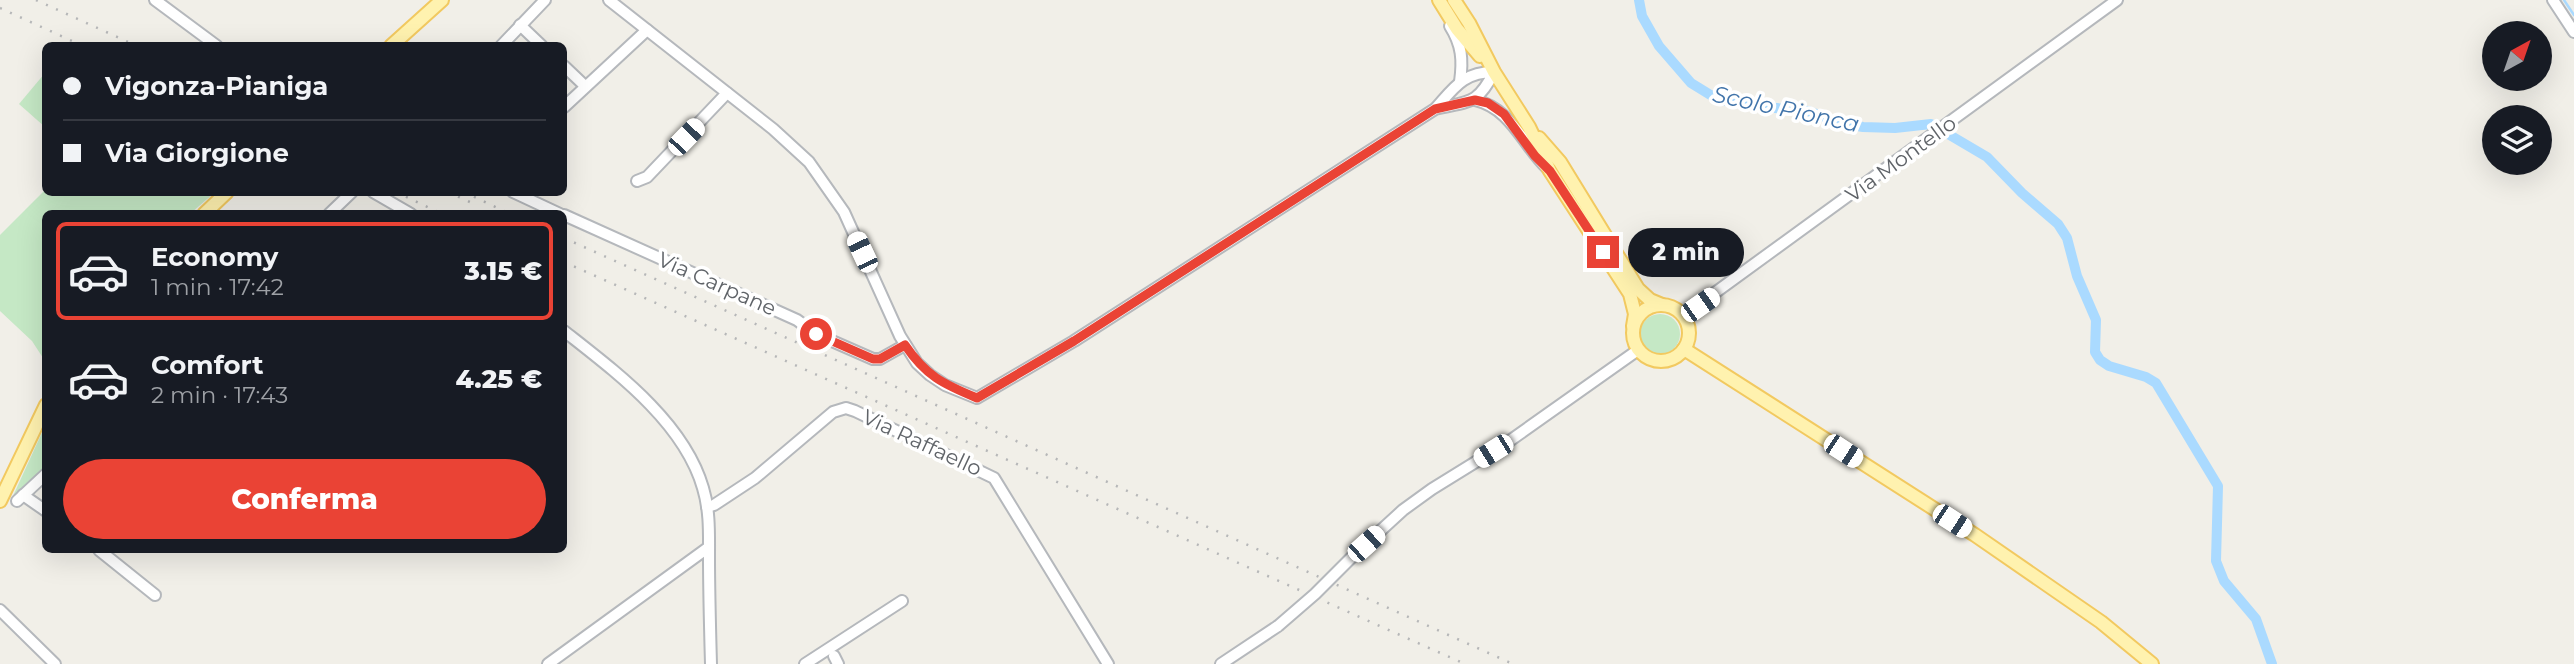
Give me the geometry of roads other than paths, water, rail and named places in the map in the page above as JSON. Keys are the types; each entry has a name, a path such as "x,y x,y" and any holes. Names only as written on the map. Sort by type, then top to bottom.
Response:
{"main road":[{"path":"395,42 442,0"},
{"path":"1439,0 1457,29 1494,72"},
{"path":"1454,0 1494,72 1529,127 1550,171 1630,293 1635,314 1633,341 1638,350 1647,358 1670,360 1684,349 1689,332 1683,316 1676,309 1650,300 1638,289 1560,162 1529,127"},
{"path":"208,210 223,196"},
{"path":"1633,326 1638,316 1646,309 1662,305"},
{"path":"1684,349 2021,566 2101,622 2152,664"},
{"path":"0,501 42,419"}],"street":[{"path":"155,0 212,42"},
{"path":"505,42 545,0"},
{"path":"608,0 794,147 821,177 844,212 905,345 917,363 945,385 977,398 1074,341 1435,109 1460,82 1471,75 1494,72"},
{"path":"1433,0 1461,47 1460,82"},
{"name":"Via Montello","path":"1683,316 2117,0"},
{"path":"2553,0 2574,32"},
{"path":"520,25 538,42"},
{"path":"567,104 647,30"},
{"path":"567,69 585,86"},
{"path":"1475,100 1488,86 1494,72"},
{"path":"637,181 648,177 727,93"},
{"path":"1435,109 1475,100 1488,103 1504,114 1535,156 1550,171"},
{"path":"333,210 348,196"},
{"path":"380,196 404,210"},
{"name":"Via Carpane","path":"522,196 553,210"},
{"name":"Via Carpane","path":"567,216 797,320 816,334 873,359 880,359 905,345"},
{"path":"567,333 612,369 665,422 695,463 707,507 711,664"},
{"path":"1221,664 1278,626 1413,503 1508,442 1638,350"},
{"name":"Via Raffaello","path":"707,507 755,478 833,412 846,408 855,411 994,478 1108,664"},
{"path":"42,478 20,498 42,510"},
{"path":"548,664 709,547"},
{"path":"103,553 155,595"},
{"path":"805,664 902,601"},
{"path":"0,610 55,664"}],"waterway":[{"name":"Scolo Pionca","path":"1639,0 1642,16 1659,46 1691,83 1717,99 1808,111 1841,123 1863,127 1895,128 1931,124 1987,157 2022,193 2058,224 2067,238 2077,276 2096,320 2095,352 2100,360 2109,366 2146,377 2156,383 2218,486 2216,561 2224,581 2256,619 2272,664"},
{"path":"2564,0 2574,15"}],"railway":[{"path":"36,0 128,42"},
{"path":"0,8 74,42"},
{"path":"404,196 434,210"},
{"path":"457,196 472,203"},
{"path":"472,196 502,210"},
{"path":"567,239 1513,664"},
{"path":"567,263 1465,664"}]}
